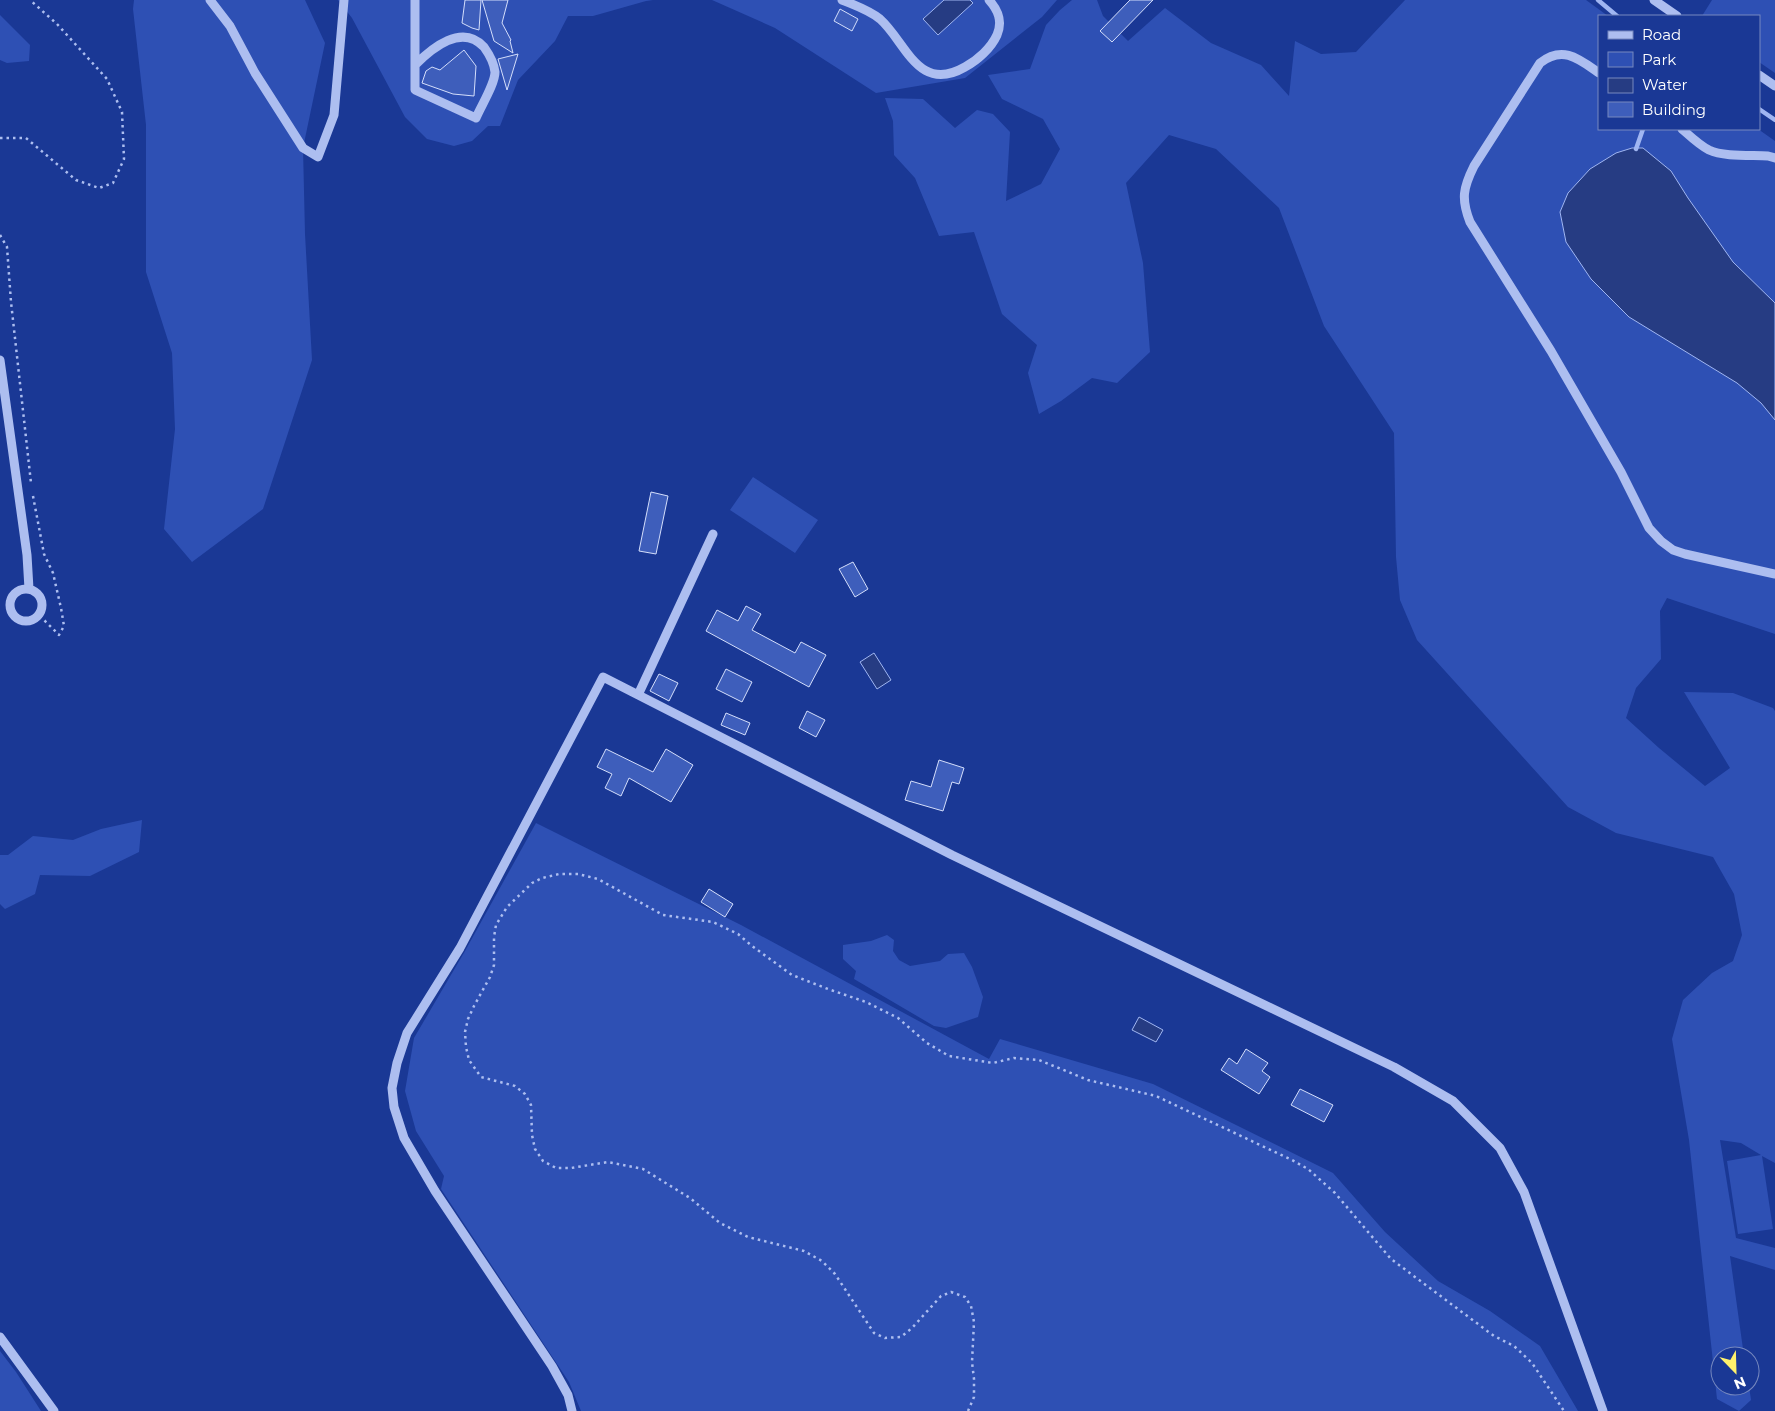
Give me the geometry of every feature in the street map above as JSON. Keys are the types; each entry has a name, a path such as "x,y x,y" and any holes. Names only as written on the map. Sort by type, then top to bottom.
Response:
{"street":[{"path":"210,0 230,26 255,73 303,148 318,157 334,115 344,0"},
{"path":"415,0 415,64 415,90 476,118 494,80 495,73 491,59 480,43 466,37 442,42 426,53 415,64"},
{"path":"842,0 878,17 916,65 940,74 952,72 972,63 993,43 998,33 999,16 996,8 989,0"},
{"path":"1654,0 1676,15"},
{"path":"1598,72 1576,57 1562,54 1547,58 1540,63 1467,178 1463,203 1470,222 1571,386 1621,472 1649,528 1661,541 1684,554 1775,574"},
{"path":"1760,76 1775,86"},
{"path":"1683,130 1711,151 1775,158"},
{"path":"0,360 27,555 29,589"},
{"path":"638,695 712,534"},
{"path":"23,589 34,590 42,599 42,610 39,615 30,621 24,621 14,616 11,611 10,600 13,595 23,589"},
{"path":"0,614 11,611"},
{"path":"572,1411 568,1395 552,1366 435,1191 404,1138 394,1107 392,1088 397,1063 407,1033 460,948 602,677 952,855 1394,1067 1453,1101 1500,1148 1524,1192 1603,1411"},
{"path":"0,1337 54,1411"}],"path":[{"path":"0,138 26,138 76,180 99,188 113,183 124,159 122,112 108,79 57,24 30,0"},
{"path":"0,235 7,247 11,302 32,492 44,554 53,573 64,626 59,635 39,615"},
{"path":"968,1411 974,1397 972,1362 974,1322 971,1306 965,1297 951,1292 941,1296 912,1328 901,1337 886,1338 874,1333 835,1274 822,1261 804,1251 741,1234 720,1223 690,1198 644,1169 608,1162 571,1168 556,1168 543,1161 535,1148 532,1135 531,1105 525,1094 514,1086 481,1077 469,1060 465,1032 468,1019 487,984 494,965 496,925 507,907 532,884 542,878 559,874 578,874 598,879 663,915 713,922 738,934 792,975 828,990 866,1002 898,1018 927,1043 949,1056 993,1063 1014,1058 1038,1060 1088,1080 1156,1096 1292,1160 1308,1169 1335,1193 1391,1259 1494,1336 1514,1346 1532,1363 1564,1411"}],"green space":[{"path":"134,0 305,0 325,43 303,148 305,234 312,360 263,509 192,562 164,529 175,429 172,353 146,272 146,125 133,9"},
{"path":"338,0 653,0 593,16 568,16 555,41 518,80 500,126 488,126 472,141 454,146 427,139 405,117 352,18"},
{"path":"712,0 1057,0 1042,17 965,78 876,93 775,28"},
{"path":"1072,0 1097,0 1103,16 1128,41 1165,8 1211,43 1261,65 1289,96 1295,41 1321,54 1356,52 1405,0 1586,0 1607,15 1598,15 1598,130 1759,130 1775,141 1775,634 1667,598 1660,611 1661,659 1636,688 1626,718 1705,786 1730,768 1684,692 1733,693 1773,708 1775,711 1775,1163 1762,1156 1773,1229 1738,1234 1727,1161 1761,1155 1741,1143 1720,1140 1736,1238 1775,1248 1775,1270 1730,1256 1743,1346 1711,1346 1689,1140 1672,1039 1683,1000 1712,973 1733,961 1742,935 1734,894 1713,857 1616,833 1568,807 1417,640 1400,600 1396,557 1394,433 1324,326 1279,208 1216,149 1169,135 1126,183 1143,263 1150,352 1117,383 1092,378 1061,401 1039,414 1028,373 1037,345 1002,314 974,232 939,236 915,178 894,155 893,121 885,98 923,99 955,128 977,110 993,114 1010,132 1006,201 1041,184 1060,149 1043,119 1002,99 988,75 1030,69 1046,25"},
{"path":"1712,0 1775,0 1775,73 1760,63 1760,15 1703,15"},
{"path":"0,15 30,45 29,61 7,63 0,60"},
{"path":"753,477 818,520 795,553 730,510"},
{"path":"142,820 139,852 90,876 40,875 35,894 5,909 0,904 0,855 8,855 33,836 73,840 101,829"},
{"path":"536,823 741,925 989,1059 1000,1039 1153,1084 1333,1173 1385,1232 1438,1281 1490,1311 1540,1346 1578,1411 581,1411 569,1382 441,1189 444,1176 416,1131 405,1091 414,1038"},
{"path":"887,935 894,940 893,951 899,960 910,966 940,961 948,954 964,953 972,967 983,997 978,1017 946,1028 934,1026 854,979 856,971 843,959 843,945 871,941"},
{"path":"0,1351 16,1372 41,1411 0,1411"},
{"path":"1717,1396 1750,1396 1751,1400 1739,1411 1717,1399"}],"water":[{"path":"944,0 970,0 973,3 938,35 923,19"},
{"path":"1632,148 1643,148 1671,171 1733,262 1775,303 1775,420 1761,403 1737,383 1629,317 1591,279 1566,242 1560,212 1568,193 1590,169 1616,153"},
{"path":"874,653 891,680 877,689 860,662"},
{"path":"1139,1017 1163,1030 1156,1042 1132,1030"}],"building":[{"path":"465,0 481,0 479,30 462,23"},
{"path":"482,0 508,0 502,23 511,40 513,53 494,41"},
{"path":"1130,0 1153,0 1112,42 1100,31"},
{"path":"840,9 858,19 852,31 834,21"},
{"path":"464,50 476,66 474,96 453,94 422,83 426,71 432,67 440,70"},
{"path":"518,54 507,90 498,59"},
{"path":"651,492 668,496 656,554 639,551"},
{"path":"853,562 868,589 855,597 839,569"},
{"path":"746,606 761,614 752,630 795,653 801,642 826,655 809,687 706,631 717,610 738,621"},
{"path":"726,669 752,682 742,702 716,689"},
{"path":"659,674 678,683 669,701 650,691"},
{"path":"807,711 825,720 816,737 799,728"},
{"path":"726,713 750,723 745,735 721,725"},
{"path":"606,749 653,772 666,749 693,765 671,802 629,778 621,796 605,788 612,774 597,767"},
{"path":"939,760 964,768 959,784 952,782 943,811 905,800 911,781 931,787"},
{"path":"709,889 733,904 725,917 701,902"},
{"path":"1246,1049 1268,1063 1262,1071 1270,1077 1259,1094 1221,1070 1229,1058 1237,1064"},
{"path":"1300,1089 1333,1105 1324,1122 1291,1105"}],"waterway":[{"path":"1598,0 1616,15"},
{"path":"1760,110 1775,120"},
{"path":"1636,149 1643,130"}]}
